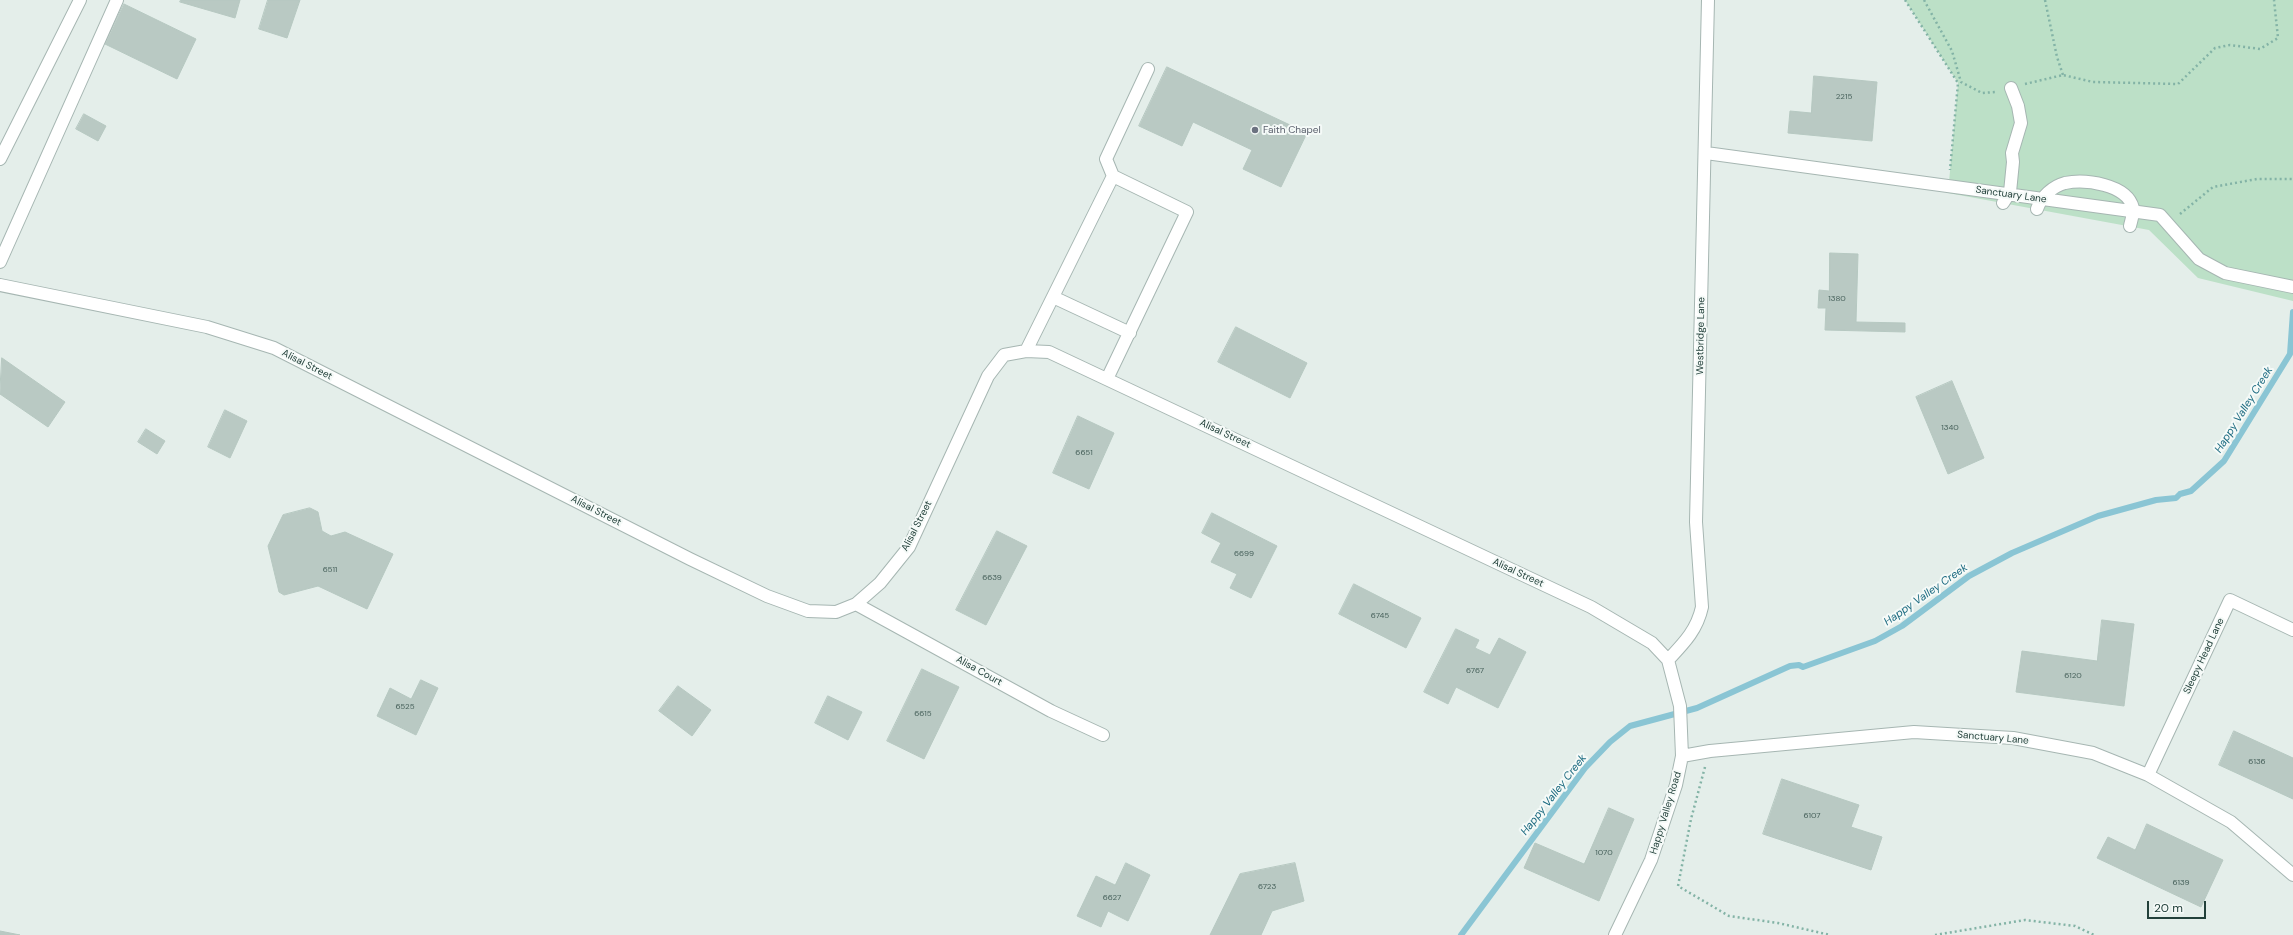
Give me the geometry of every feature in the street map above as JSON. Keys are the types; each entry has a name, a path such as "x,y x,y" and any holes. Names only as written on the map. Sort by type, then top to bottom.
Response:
{"street":[{"path":"0,159 80,0"},
{"path":"0,262 117,0"},
{"name":"Westbridge Lane","path":"1668,660 1691,636 1700,617 1702,607 1696,522 1706,153 1708,0"},
{"path":"1107,379 1187,212 1113,176 1106,159 1148,70"},
{"path":"2006,199 2012,174 2012,153 2021,123 2018,106 2011,88"},
{"name":"Sanctuary Lane","path":"1706,153 1948,186 2006,199 2038,204 2160,215"},
{"path":"1026,351 1113,176"},
{"path":"2038,204 2054,189 2065,183 2096,183 2112,187 2128,198 2134,209 2130,226"},
{"path":"2160,215 2199,259 2225,273 2287,286"},
{"name":"Alisal Street","path":"0,285 207,327 274,348 767,596 808,611 836,612 856,604 880,583 909,547 988,376 1004,355 1026,351 1049,352 1592,607 1652,643 1668,660"},
{"path":"1053,297 1130,333"},
{"name":"Sleepy Head Lane","path":"2148,775 2230,600 2293,630"},
{"name":"Alisa Court","path":"856,604 1051,711 1102,735"},
{"name":"Happy Valley Road","path":"1615,935 1651,860 1676,785 1682,756 1680,706 1668,660"},
{"name":"Sanctuary Lane","path":"1682,756 1710,751 1914,732 2013,738 2093,753 2148,775 2231,822 2293,875"}],"path":[{"path":"1905,0 1958,83 1948,186"},
{"path":"1924,0 1952,51 1961,82 1982,93 2011,88 2064,75 2093,82 2178,84 2215,48 2230,45 2260,49 2278,38 2274,0"},
{"path":"2045,0 2057,57 2064,75"},
{"path":"2160,215 2174,218 2213,187 2257,179 2293,179"},
{"path":"1710,751 1691,819 1678,886 1729,916 1778,923 1830,935"},
{"path":"1935,935 2025,920 2075,926 2094,935"}],"green space":[{"path":"1905,0 2293,0 2293,301 2198,278 2149,230 1948,193 1958,83"}],"building":[{"path":"181,0 240,0 235,18 180,2"},
{"path":"268,0 300,0 287,38 259,29"},
{"path":"124,4 196,39 177,79 105,44"},
{"name":"Faith Chapel","path":"1167,67 1307,133 1281,187 1243,169 1252,150 1193,122 1182,146 1139,126"},
{"path":"1814,76 1877,82 1872,141 1788,133 1790,111 1811,113"},
{"path":"84,114 106,126 98,141 76,129"},
{"path":"1830,253 1858,254 1856,322 1905,323 1905,332 1825,330 1826,308 1818,308 1819,290 1829,291"},
{"path":"1236,327 1307,363 1290,398 1218,362"},
{"path":"2,358 65,402 48,427 0,394"},
{"path":"1952,381 1984,458 1948,474 1916,397"},
{"path":"225,410 247,421 230,458 208,447"},
{"path":"1078,416 1114,433 1089,489 1053,473"},
{"path":"146,429 165,441 157,454 138,442"},
{"path":"310,508 318,512 322,531 331,536 345,532 393,554 367,609 318,586 284,595 279,592 268,546 283,515"},
{"path":"1212,513 1277,546 1251,598 1230,588 1237,574 1211,562 1221,543 1202,533"},
{"path":"997,531 1027,546 986,625 956,610"},
{"path":"1354,584 1421,618 1406,648 1339,614"},
{"path":"2102,620 2134,624 2124,706 2016,692 2022,651 2097,661"},
{"path":"1456,629 1479,640 1475,648 1490,655 1499,638 1526,652 1498,708 1456,687 1448,704 1424,692"},
{"path":"922,669 959,687 924,759 887,741"},
{"path":"421,680 438,688 416,735 377,716 390,688 411,699"},
{"path":"678,686 711,710 692,736 659,711"},
{"path":"828,696 862,712 848,740 815,723"},
{"path":"2234,731 2293,758 2293,799 2219,765"},
{"path":"1782,779 1859,805 1851,827 1882,837 1871,870 1763,834"},
{"path":"1609,808 1634,819 1599,901 1524,868 1535,843 1584,864"},
{"path":"2147,824 2223,860 2201,907 2097,858 2108,837 2135,850"},
{"path":"1126,863 1150,875 1128,921 1108,911 1101,927 1077,916 1096,876 1115,885"},
{"path":"1295,863 1304,901 1272,911 1261,935 1210,935 1240,874"},
{"path":"0,931 20,935 0,935"}],"waterway":[{"name":"Happy Valley Creek","path":"1461,935 1585,768 1610,742 1630,726 1697,708 1790,666 1799,665 1803,667 1875,641 1902,626 1969,576 2012,553 2098,516 2156,500 2176,498 2180,494 2191,491 2224,461 2290,354 2293,312"}],"place":[{"name":"Faith Chapel","path":"1255,130"}]}
